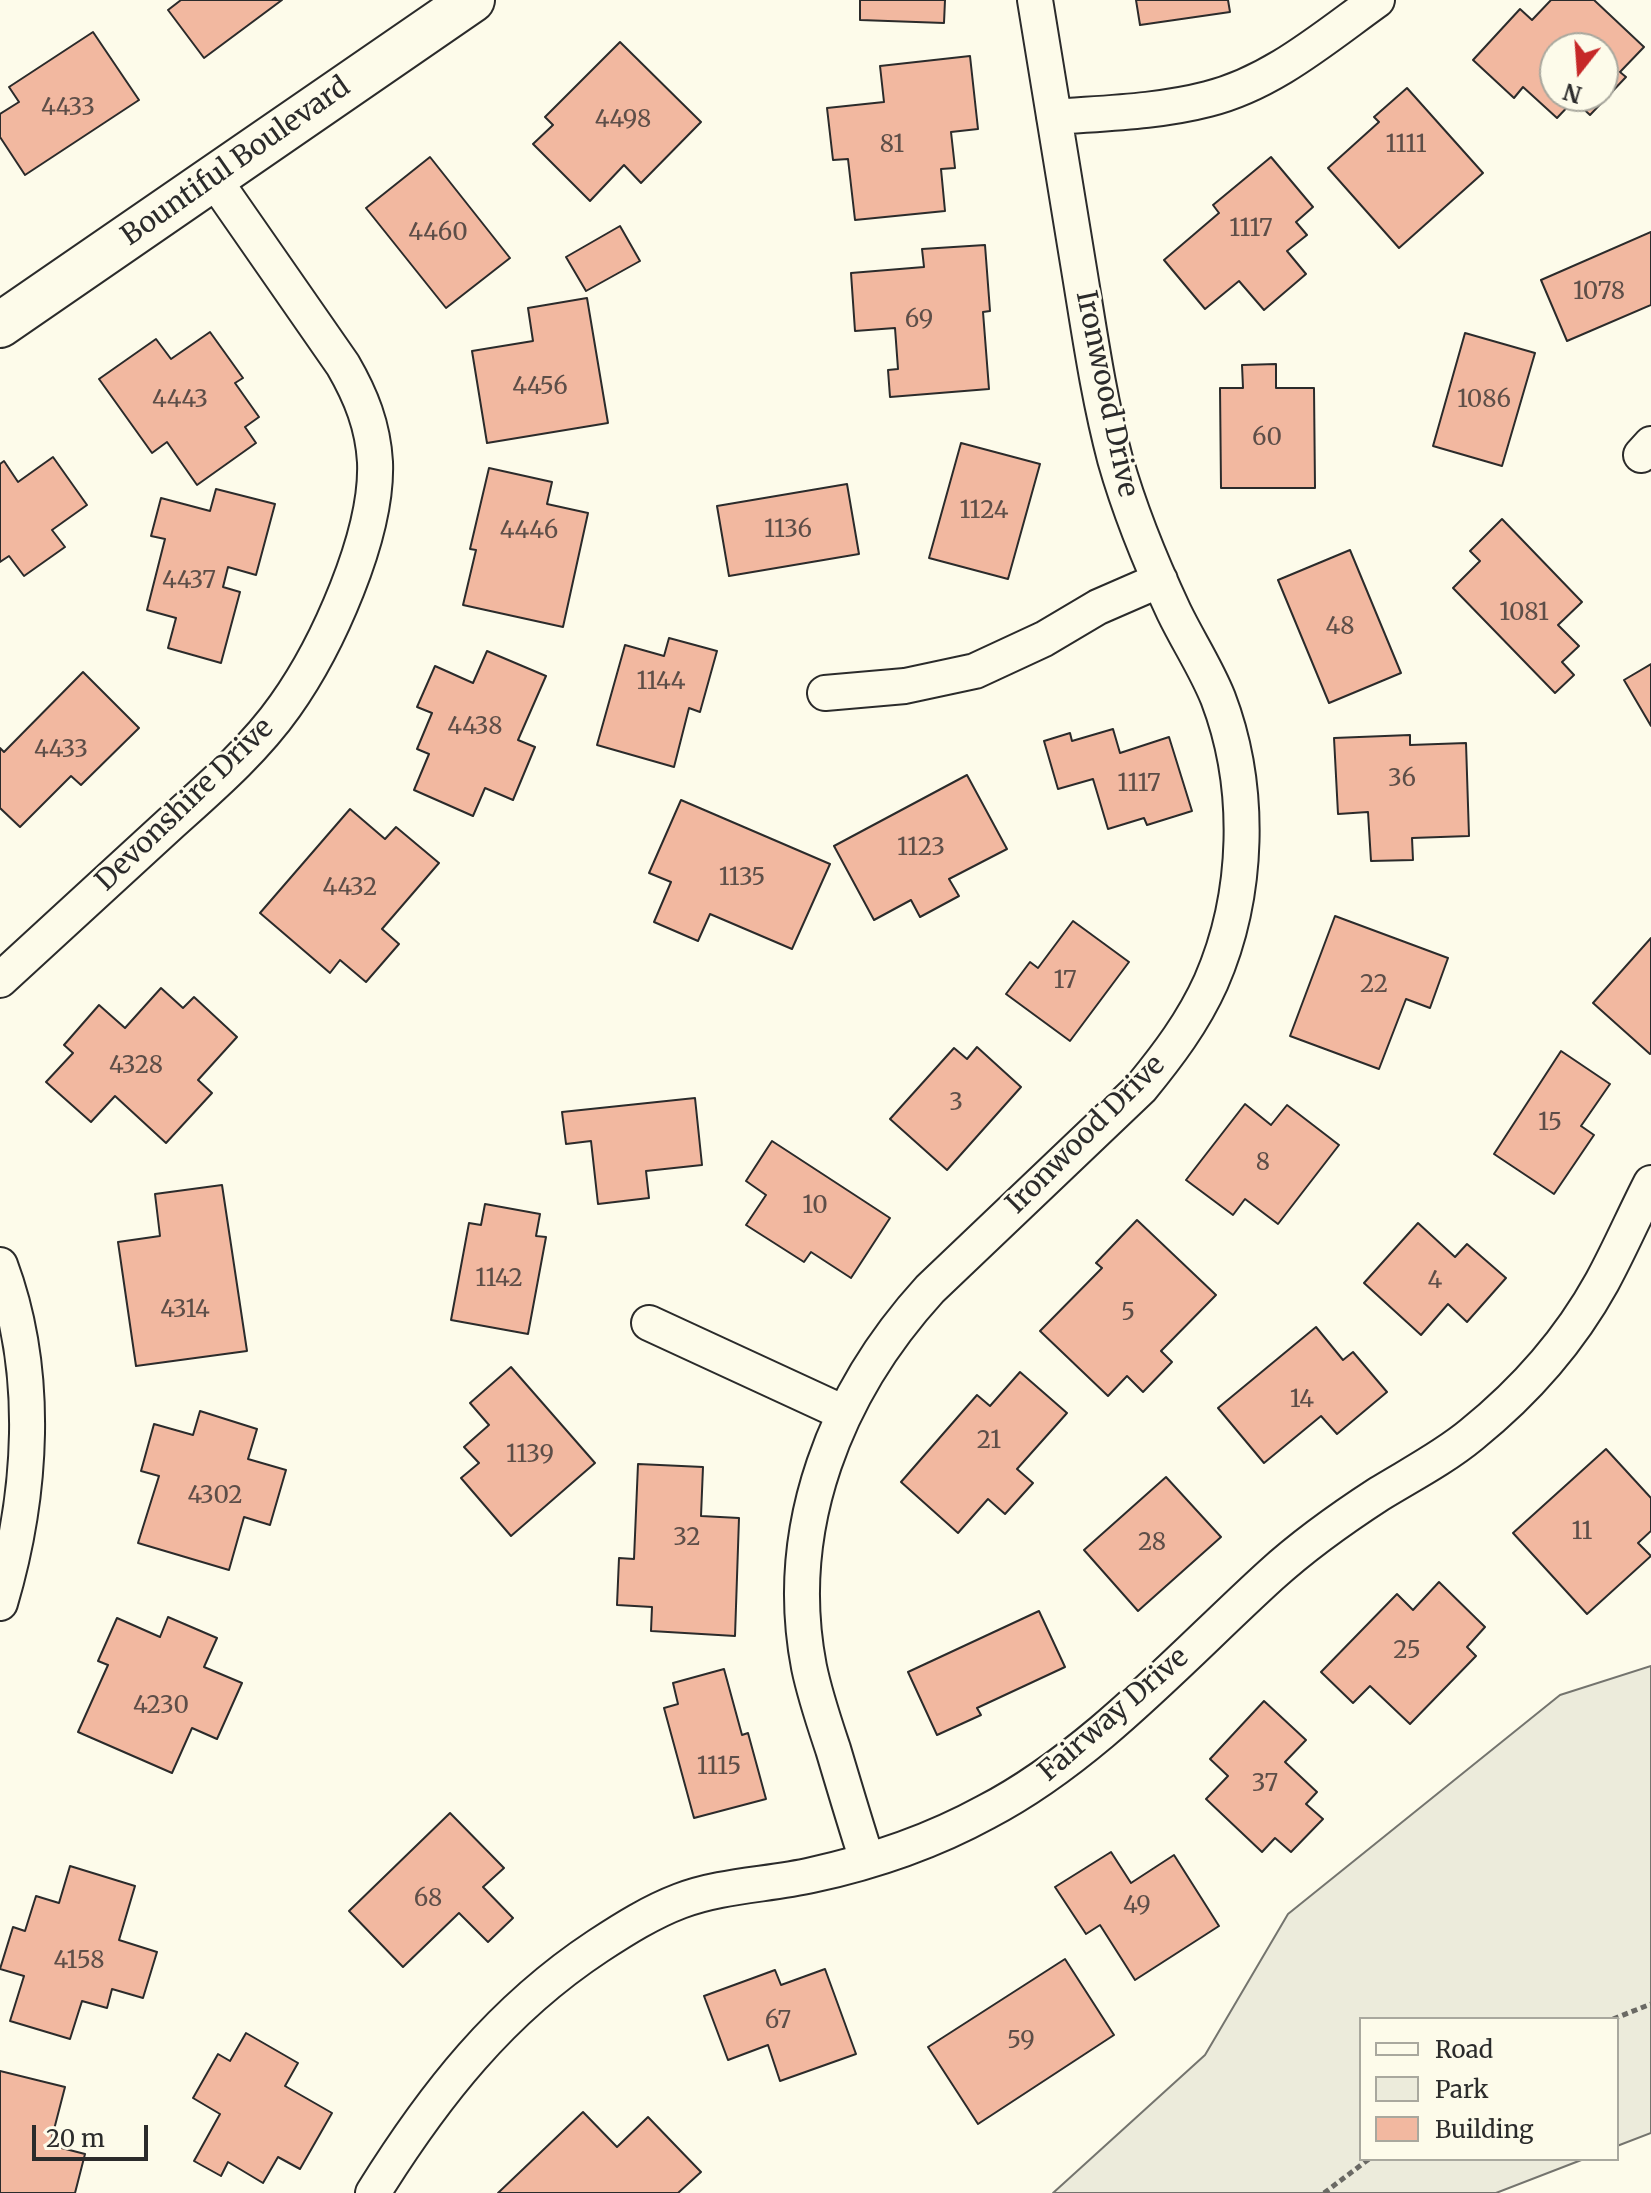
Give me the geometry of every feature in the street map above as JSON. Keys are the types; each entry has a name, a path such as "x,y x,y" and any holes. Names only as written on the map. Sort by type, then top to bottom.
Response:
{"main road":[{"name":"Bountiful Boulevard","path":"0,325 472,0"}],"street":[{"name":"Ironwood Drive","path":"867,1860 820,1711 803,1624 802,1582 819,1474 861,1378 904,1317 1141,1088 1183,1033 1211,981 1226,937 1236,890 1241,843 1241,800 1236,765 1218,699 1160,580 1128,500 1105,415 1035,0"},
{"path":"1054,117 1162,108 1207,100 1234,91 1297,58 1377,0"},
{"name":"Devonshire Drive","path":"0,980 214,783 251,747 285,707 312,663 334,617 365,531 375,464 371,431 360,395 343,365 213,178"},
{"path":"825,693 905,686 975,671 1044,639 1098,607 1160,580"},
{"name":"Fairway Drive","path":"373,2193 448,2084 501,2024 568,1966 640,1920 680,1901 724,1889 812,1875 942,1835 989,1811 1049,1774 1098,1734 1315,1538 1472,1434 1538,1372 1583,1314 1601,1284 1651,1183"},
{"path":"0,1265 19,1335 26,1388 12,1470 16,1546 0,1603"},
{"path":"649,1323 844,1413"}],"path":[{"path":"1618,2017 1651,2004"},
{"path":"1324,2193 1366,2161"}],"green space":[{"path":"1651,1666 1651,2133 1619,2145 1619,2017 1359,2017 1359,2161 1579,2161 1496,2193 1053,2193 1205,2055 1288,1914 1560,1695"}],"building":[{"path":"181,0 282,0 204,58 168,10"},
{"path":"860,0 945,0 944,23 860,20"},
{"path":"1136,0 1228,0 1230,12 1140,25"},
{"path":"1551,0 1594,0 1644,47 1620,72 1626,77 1619,84 1619,32 1539,32 1539,102 1523,87 1514,98 1473,60 1520,9 1532,20"},
{"path":"93,32 139,100 25,175 0,137 0,114 19,102 9,87"},
{"path":"620,42 701,122 641,183 624,165 590,201 533,144 553,125 545,117"},
{"path":"970,56 978,129 951,132 955,168 941,169 945,211 855,220 848,159 833,160 827,108 884,102 880,66"},
{"path":"1407,88 1483,173 1399,248 1328,168 1379,122 1374,117"},
{"path":"430,157 510,258 446,308 366,208"},
{"path":"1271,157 1313,207 1296,222 1307,235 1287,251 1306,274 1264,310 1239,281 1205,309 1164,260 1219,213 1213,205"},
{"path":"620,226 640,261 586,291 566,257"},
{"path":"1651,232 1651,305 1567,341 1541,280"},
{"path":"985,245 990,311 983,312 989,389 890,397 888,370 898,369 895,328 855,331 851,273 924,267 922,249"},
{"path":"587,298 608,423 487,443 472,351 533,341 528,308"},
{"path":"210,332 243,378 235,383 259,417 245,427 256,443 197,485 167,442 152,453 99,379 156,339 171,359"},
{"path":"1465,333 1535,353 1502,466 1433,446"},
{"path":"1276,364 1276,388 1314,388 1315,488 1221,488 1220,388 1243,388 1242,365"},
{"path":"961,443 1040,464 1008,579 929,558"},
{"path":"53,457 87,505 52,530 65,547 24,576 9,556 0,562 0,464 4,461 18,482"},
{"path":"489,468 552,482 547,504 588,513 563,627 463,605 476,550 470,549"},
{"path":"847,484 859,554 729,576 717,506"},
{"path":"216,489 275,504 256,575 228,567 223,587 240,592 221,663 168,648 176,618 147,610 165,539 151,536 161,498 210,511"},
{"path":"1502,519 1582,602 1558,625 1579,646 1562,662 1574,675 1555,693 1453,588 1480,561 1470,551"},
{"path":"1350,550 1401,673 1329,703 1278,580"},
{"path":"669,638 717,651 700,712 689,708 674,767 597,745 625,645 664,656"},
{"path":"487,651 546,676 518,740 535,747 513,800 485,788 473,816 414,790 429,754 417,749 432,713 417,707 435,666 473,683"},
{"path":"1651,664 1651,726 1624,680"},
{"path":"83,672 139,728 81,785 71,776 20,827 0,808 0,748 4,752"},
{"path":"1113,729 1120,753 1169,737 1192,811 1147,825 1144,818 1108,829 1093,779 1058,789 1044,741 1070,733 1072,741"},
{"path":"1410,735 1410,745 1466,743 1469,836 1412,838 1413,860 1371,861 1368,812 1338,814 1334,738"},
{"path":"967,775 1007,849 949,879 959,896 920,917 911,900 874,920 834,846"},
{"path":"681,800 830,864 792,949 710,914 698,941 654,922 671,882 649,873"},
{"path":"350,809 385,839 396,827 439,863 382,929 399,944 366,982 340,960 330,973 260,913"},
{"path":"1335,916 1448,958 1430,1008 1406,999 1379,1069 1290,1036"},
{"path":"1073,921 1129,962 1070,1041 1006,994 1030,962 1038,968"},
{"path":"1651,938 1651,1053 1650,1054 1593,1003"},
{"path":"161,988 183,1008 194,997 237,1037 198,1080 212,1093 166,1143 115,1096 91,1122 46,1082 73,1053 64,1045 99,1005 125,1028"},
{"path":"977,1047 1021,1087 947,1170 890,1119 954,1048 967,1059"},
{"path":"1561,1051 1610,1084 1581,1126 1594,1135 1554,1194 1494,1154"},
{"path":"695,1098 702,1165 646,1171 649,1198 598,1204 591,1141 566,1144 562,1112"},
{"path":"1245,1104 1271,1125 1287,1105 1339,1145 1278,1224 1245,1199 1233,1215 1186,1180"},
{"path":"772,1141 890,1218 851,1278 811,1252 804,1262 746,1225 766,1195 746,1181"},
{"path":"222,1185 247,1351 136,1366 118,1242 160,1236 155,1194"},
{"path":"485,1204 540,1214 536,1236 546,1237 528,1334 451,1320 469,1223 481,1225"},
{"path":"1137,1220 1216,1295 1161,1351 1172,1362 1143,1392 1127,1376 1108,1396 1040,1331 1102,1268 1096,1263"},
{"path":"1418,1223 1455,1257 1467,1244 1506,1278 1467,1322 1448,1304 1421,1335 1364,1283"},
{"path":"1316,1327 1343,1360 1353,1352 1387,1392 1337,1434 1321,1416 1264,1463 1218,1408"},
{"path":"511,1367 595,1463 511,1536 461,1478 479,1463 464,1447 489,1425 470,1403"},
{"path":"1020,1372 1067,1413 1017,1469 1033,1483 1005,1514 988,1499 958,1533 901,1482 977,1395 990,1406"},
{"path":"200,1411 257,1429 248,1459 286,1470 270,1525 244,1517 229,1570 138,1543 159,1476 141,1471 154,1424 193,1435"},
{"path":"1606,1449 1651,1498 1651,1531 1638,1543 1651,1556 1587,1614 1513,1533"},
{"path":"638,1464 703,1467 701,1516 739,1518 735,1636 651,1631 652,1607 617,1605 619,1558 634,1559"},
{"path":"1166,1477 1221,1537 1138,1611 1084,1550"},
{"path":"1439,1582 1485,1627 1467,1647 1476,1656 1410,1724 1370,1686 1353,1703 1321,1672 1397,1594 1413,1610"},
{"path":"1039,1611 1065,1667 977,1708 981,1715 937,1735 908,1672"},
{"path":"168,1617 217,1638 204,1667 242,1683 217,1739 192,1728 172,1773 78,1732 108,1665 98,1661 117,1618 160,1637"},
{"path":"724,1669 742,1735 748,1733 766,1799 694,1818 664,1708 678,1704 673,1683"},
{"path":"1264,1701 1306,1740 1285,1762 1317,1792 1306,1804 1323,1819 1291,1852 1275,1838 1262,1852 1206,1799 1228,1776 1210,1759"},
{"path":"450,1813 504,1868 483,1887 513,1918 488,1942 459,1913 403,1967 349,1911"},
{"path":"1111,1852 1131,1883 1174,1855 1219,1926 1135,1980 1100,1925 1086,1934 1055,1887"},
{"path":"70,1866 135,1886 119,1940 157,1952 143,1998 112,1989 107,2008 82,2001 70,2039 10,2021 24,1976 0,1969 13,1927 25,1931 36,1896 59,1903"},
{"path":"1065,1959 1114,2035 978,2124 928,2047"},
{"path":"825,1969 856,2054 780,2081 768,2045 728,2060 704,1996 775,1970 781,1985"},
{"path":"246,2033 298,2063 285,2086 332,2113 300,2169 278,2157 263,2183 228,2162 221,2176 194,2161 220,2114 193,2098 218,2054 230,2061"},
{"path":"0,2071 65,2087 50,2145 85,2154 75,2193 0,2193"},
{"path":"583,2112 617,2147 648,2117 701,2172 678,2193 498,2193"}]}
